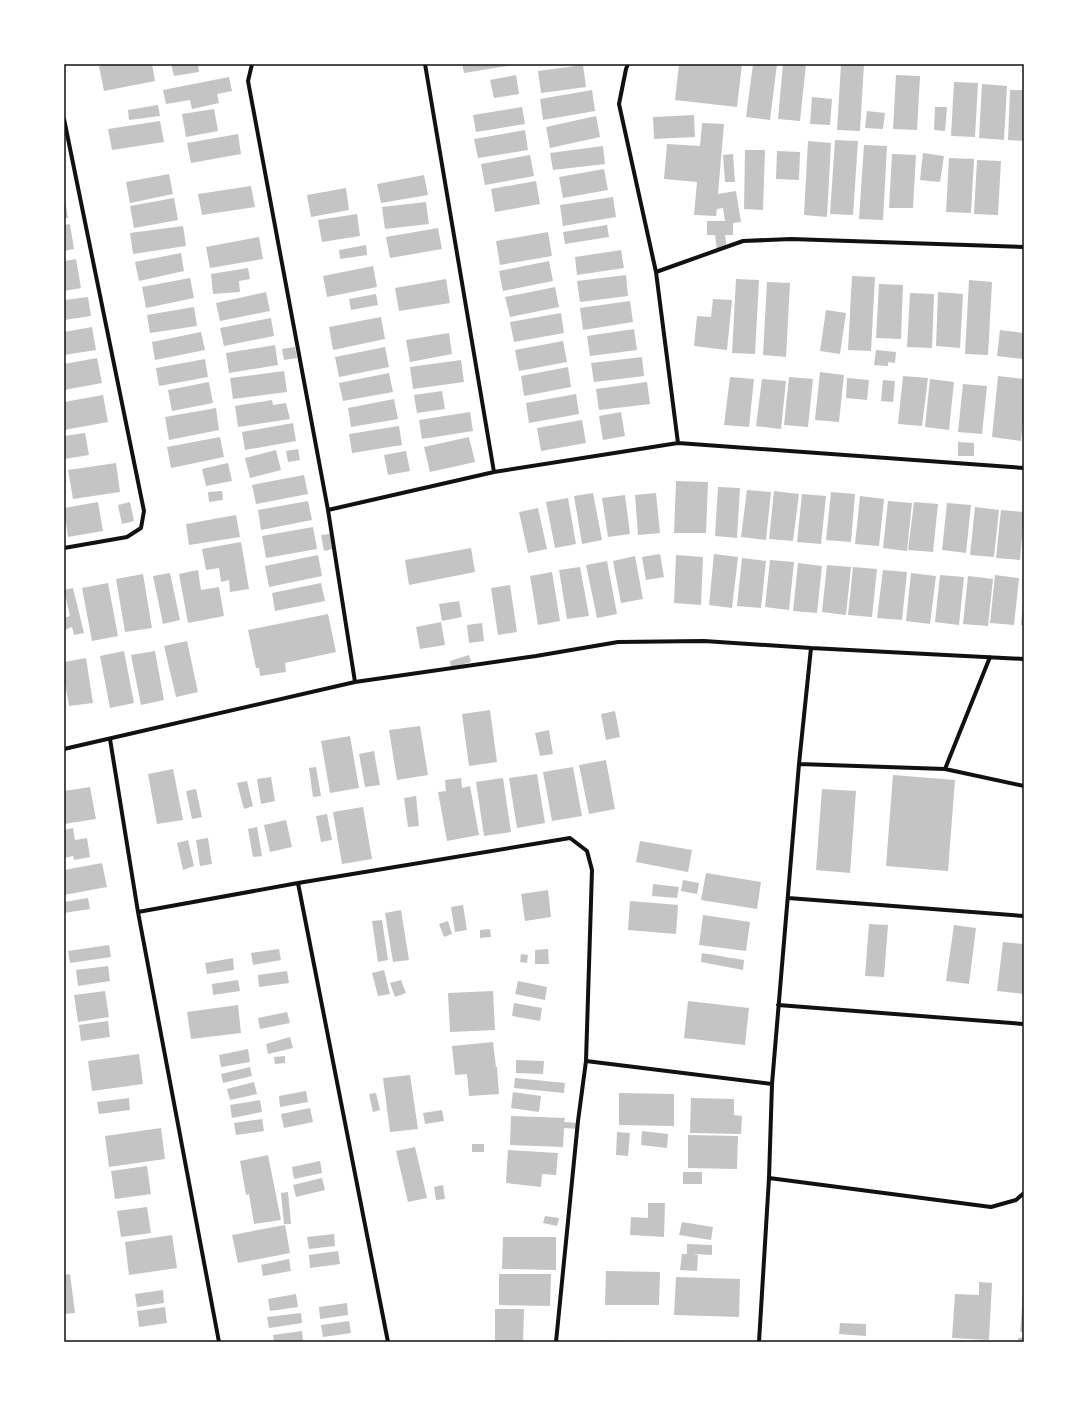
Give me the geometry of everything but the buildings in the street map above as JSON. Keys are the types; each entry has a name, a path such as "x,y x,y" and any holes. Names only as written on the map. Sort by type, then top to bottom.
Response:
{"street":[{"path":"252,64 248,81 328,510 355,682"},
{"path":"425,64 494,472"},
{"path":"628,64 619,104 656,272 678,443"},
{"path":"64,119 144,512 141,528 127,536 64,548"},
{"path":"656,272 743,242 791,239 1024,247"},
{"path":"328,510 494,472 678,443 1024,468"},
{"path":"64,749 355,682 536,656 618,642 704,641 1024,659"},
{"path":"759,1342 769,1178 772,1084 799,764 812,648"},
{"path":"945,769 990,657"},
{"path":"110,739 138,912 219,1342"},
{"path":"799,764 945,769 1024,786"},
{"path":"138,912 298,883 570,838 587,851 592,870 586,1062 578,1121 556,1342"},
{"path":"298,883 388,1342"},
{"path":"788,898 1024,916"},
{"path":"778,1006 1024,1024"},
{"path":"586,1062 772,1084"},
{"path":"769,1178 991,1207 1016,1200 1024,1193"}]}
